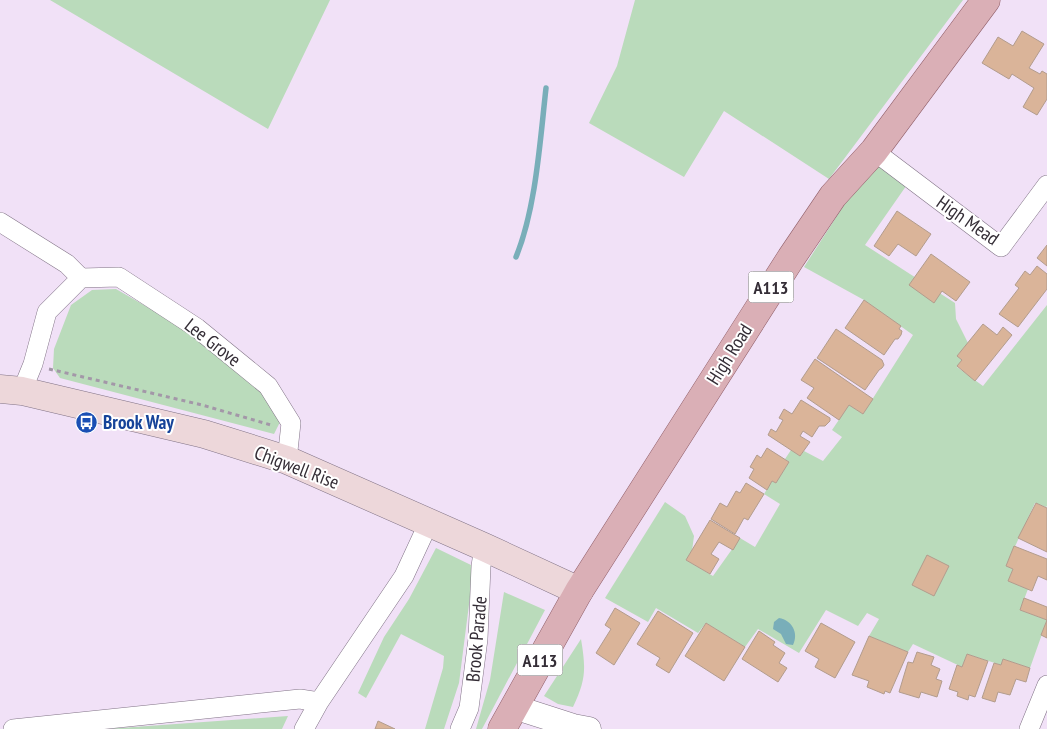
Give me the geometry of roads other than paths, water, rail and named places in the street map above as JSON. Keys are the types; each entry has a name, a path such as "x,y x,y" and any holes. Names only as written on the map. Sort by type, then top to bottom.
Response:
{"main road":[{"name":"High Road","path":"508,718 579,591 791,258 833,196 874,151 986,0"},
{"name":"Chigwell Rise","path":"11,390 204,434 287,460 429,522 579,591"}],"street":[{"name":"High Mead","path":"874,151 1001,247 1047,185"},
{"path":"0,222 67,264 82,278 47,312 33,364 11,390"},
{"name":"Lee Grove","path":"82,278 119,278 197,328 268,386 291,424 287,460"},
{"path":"304,729 319,702 404,576 429,522"},
{"name":"Brook Parade","path":"460,729 469,708 472,688 478,639 481,566 484,547"},
{"path":"1029,729 1047,685"},
{"path":"13,729 300,699 319,702"},
{"path":"508,718 589,729"}],"water":[{"path":"779,618 791,624 795,632 793,645 786,644 781,634 773,629 774,622"}],"waterway":[{"path":"516,257 523,238 533,196 546,88"}],"place":[{"name":"Brook Way","path":"87,422"}]}
